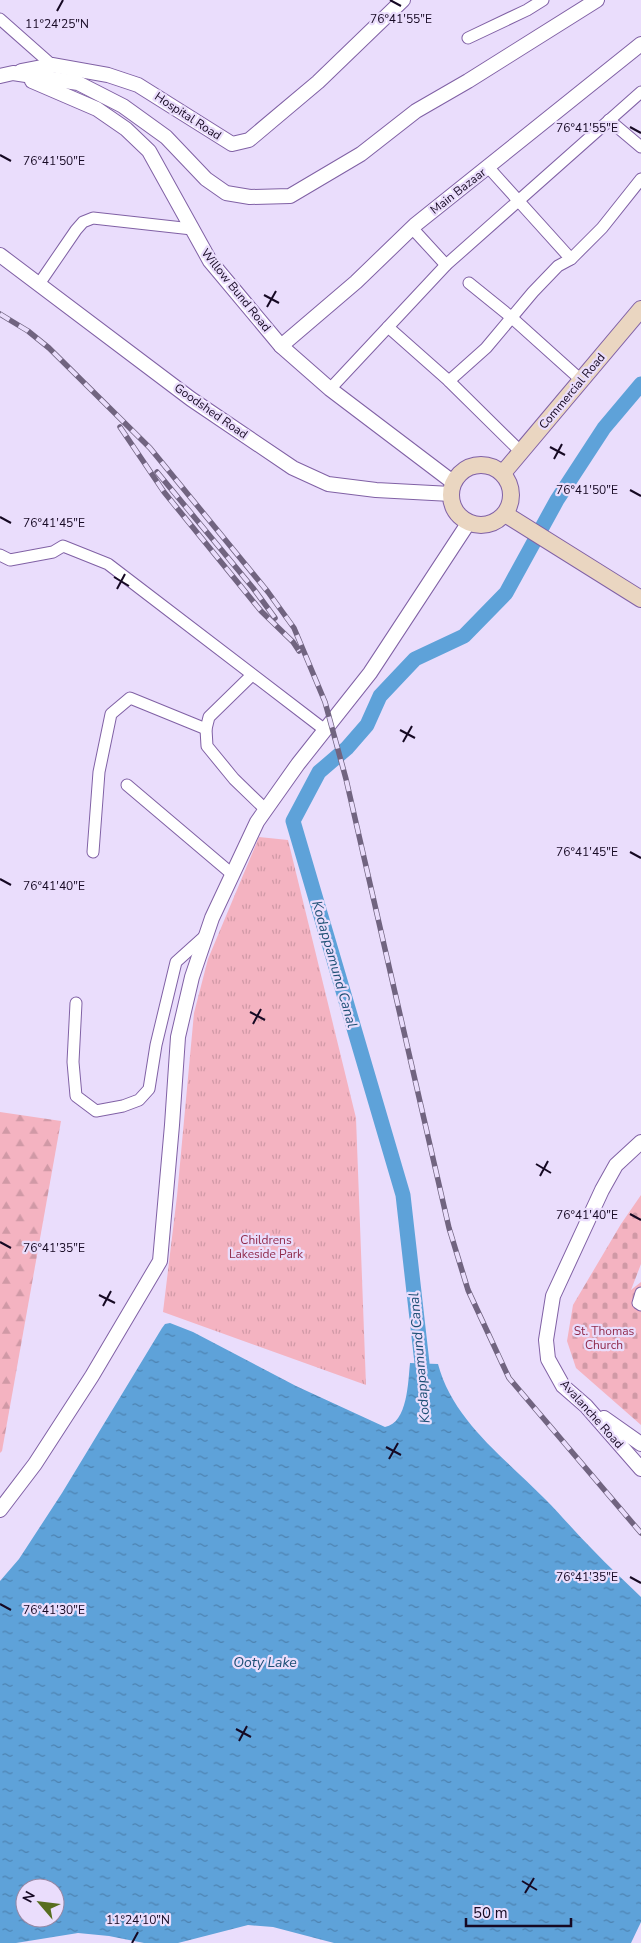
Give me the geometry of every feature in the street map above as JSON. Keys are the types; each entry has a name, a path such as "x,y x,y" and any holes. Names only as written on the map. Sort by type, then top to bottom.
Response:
{"main road":[{"name":"Commercial Road","path":"503,473 641,309"},
{"path":"476,465 495,468 503,473 511,489 509,506 505,514 488,524 469,522 456,511 453,489 459,475 466,469 476,465"},
{"path":"505,514 641,599"}],"street":[{"name":"Hospital Road","path":"6,74 52,65 108,75 138,85 232,144 248,140 318,82 404,0"},
{"path":"468,38 527,10 543,0"},
{"path":"6,74 78,83 123,106 166,137 206,179 226,193 250,197 290,196 361,154 416,111 468,81 597,0"},
{"path":"0,19 52,65"},
{"name":"Main Bazaar","path":"281,346 356,282 412,228 641,44"},
{"name":"Willow Bund Road","path":"6,74 97,109 126,129 149,151 210,261 281,346 330,389 453,489"},
{"path":"330,389 446,265 641,92"},
{"path":"609,120 641,147"},
{"path":"488,167 571,259"},
{"path":"449,381 486,348 511,317 558,266 571,259 602,228 641,179"},
{"path":"39,284 76,230 83,222 92,218 192,229"},
{"path":"412,228 446,265"},
{"name":"Goodshed Road","path":"0,254 192,399 293,468 328,484 376,490 453,489"},
{"path":"469,283 511,317 581,380"},
{"path":"388,327 449,381 520,452"},
{"path":"0,1510 45,1448 92,1376 160,1261 178,1037 192,977 206,935 232,874 257,822 370,673 469,522"},
{"path":"0,554 10,560 53,552 63,546 108,564 325,730"},
{"path":"252,675 209,717 206,729 207,746 234,779 266,809"},
{"path":"93,852 99,772 111,714 130,698 206,729"},
{"path":"127,785 232,874"},
{"path":"76,1003 73,1062 76,1096 96,1111 123,1106 140,1100 149,1089 156,1044 176,962 206,935"},
{"name":"Avalanche Road","path":"641,1142 616,1165 602,1190 553,1296 546,1340 548,1359 563,1386 586,1406 641,1470"},
{"path":"641,1293 638,1302 641,1305"},
{"path":"586,1406 641,1444"}],"green space":[{"name":"Childrens Lakeside Park","path":"259,837 288,840 356,1118 366,1385 163,1312 177,1196 194,1013 208,959"},
{"path":"0,1112 61,1121 2,1451 0,1453"},
{"name":"St. Thomas Church","path":"641,1195 641,1264 631,1290 641,1282 641,1425 576,1368 567,1341 573,1305 621,1224"}],"water":[{"name":"Ooty Lake","path":"170,1323 193,1332 296,1386 385,1427 393,1424 402,1410 407,1390 410,1363 438,1364 445,1384 455,1403 482,1438 641,1597 641,1922 631,1943 334,1943 273,1927 248,1925 178,1943 144,1943 109,1936 78,1933 16,1943 0,1943 0,1581 19,1559 62,1493 165,1324"}],"waterway":[{"name":"Kodappamund Canal","path":"423,1384 403,1195 293,821 319,772 347,748 367,725 380,696 415,659 464,636 506,593 557,500 604,428 641,384"}],"railway":[{"path":"0,314 28,331 49,348 150,448 268,592 294,628 325,702 346,779 449,1228 468,1290 509,1378 641,1533"},
{"path":"120,427 164,492 261,611 293,642 299,651"},
{"path":"157,472 253,588 275,618"}]}
